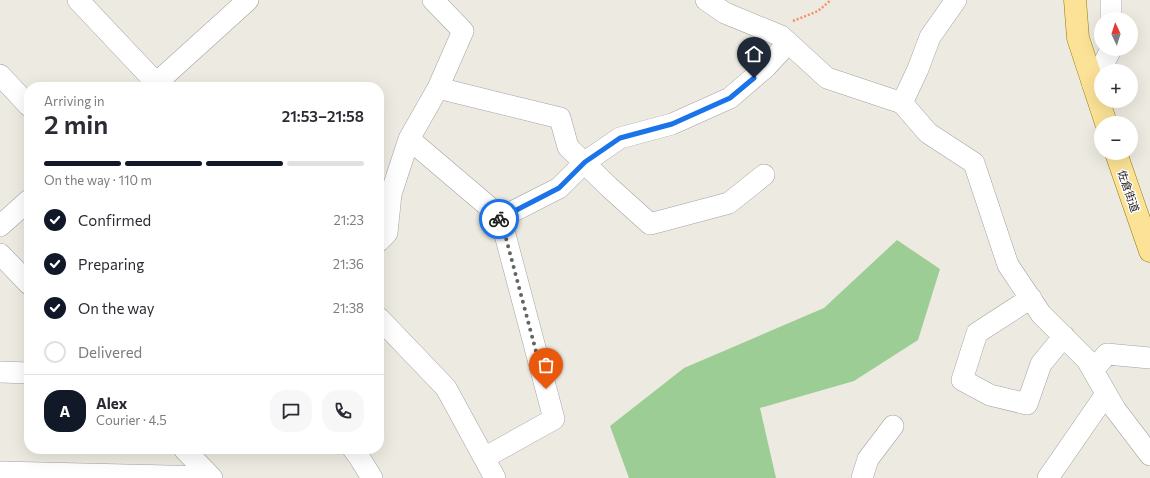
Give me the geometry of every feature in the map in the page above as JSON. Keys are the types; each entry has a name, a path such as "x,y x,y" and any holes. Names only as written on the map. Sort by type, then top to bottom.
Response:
{"main road":[{"path":"1075,0 1078,38 1104,116"},
{"name":"佐倉街道","path":"1118,160 1150,251"}],"street":[{"path":"78,0 152,82"},
{"path":"160,82 248,0"},
{"path":"384,236 387,233 391,194 409,139 438,88 463,30 433,0"},
{"path":"706,0 724,13 782,38 827,78 902,103 928,133 974,163 1008,265 1041,314 1087,360 1114,409 1150,455"},
{"path":"902,103 918,69 930,37 956,0"},
{"path":"1111,0 1111,12"},
{"path":"498,219 559,188 585,162 620,138 672,124 730,98 766,67 782,38"},
{"path":"1093,85 1108,56"},
{"path":"0,75 24,101"},
{"path":"438,88 560,118 568,147 650,224 729,203 764,175"},
{"path":"409,139 495,212 503,227 554,419 484,458"},
{"path":"0,226 24,204"},
{"path":"0,254 24,279"},
{"path":"1031,298 977,333 962,380 990,395 1027,404 1041,364 1064,336"},
{"path":"384,323 446,388 495,478"},
{"path":"1093,370 1107,354 1150,358"},
{"path":"0,372 24,373"},
{"path":"1048,478 1106,394"},
{"path":"862,478 868,459 893,426"},
{"path":"189,454 212,478"},
{"path":"357,454 372,478"},
{"path":"0,472 212,478"}],"path":[{"path":"782,38 785,24 818,12 831,0"}],"green space":[{"path":"897,240 940,269 918,340 854,381 760,408 776,478 629,478 610,426 684,368 824,308"}],"way so far":[{"path":"499,219 503,227 546,389"}],"route":[{"path":"499,219 559,188 585,162 620,138 672,124 730,98 754,78"}]}
